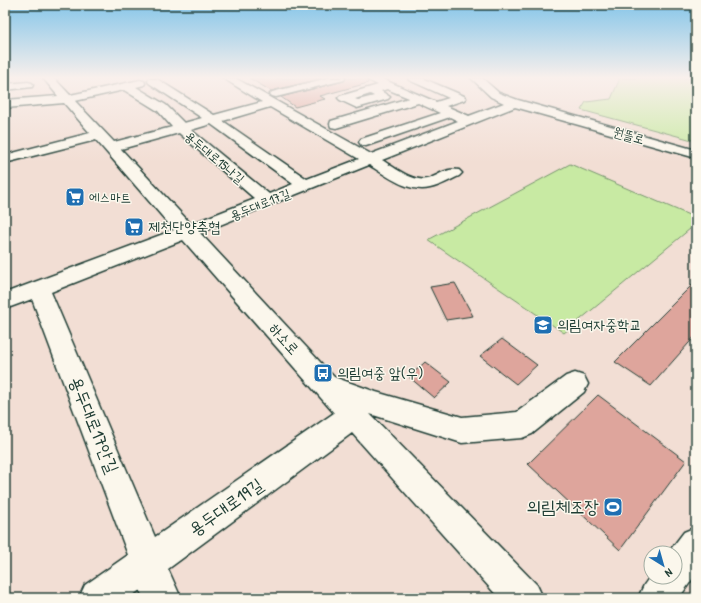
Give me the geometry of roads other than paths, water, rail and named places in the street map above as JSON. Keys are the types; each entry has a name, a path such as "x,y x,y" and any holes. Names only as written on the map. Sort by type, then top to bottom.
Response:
{"street":[{"name":"하소로","path":"72,106 326,385 524,598"},
{"name":"용두대로15나길","path":"159,106 181,128 267,201"},
{"path":"189,106 212,120 306,186"},
{"path":"5,159 181,128 212,120 251,106"},
{"path":"287,106 371,160 409,182 428,184 454,173"},
{"path":"336,124 395,106"},
{"path":"435,106 469,121"},
{"name":"용두대로17길","path":"5,301 306,186 506,106"},
{"name":"원뜰로","path":"525,106 696,154"},
{"path":"366,142 451,113"},
{"name":"용두대로17안길","path":"39,288 162,598"},
{"path":"326,385 376,404 462,430 522,425 575,384"},
{"name":"용두대로19길","path":"98,598 354,415"},
{"path":"683,563 696,544"},
{"path":"657,598 666,585"}],"place":[{"name":"에스마트","path":"75,197"},
{"name":"제천단양축협","path":"134,227"},
{"name":"의림여자중학교","path":"543,325"},
{"name":"의림여중 앞(우)","path":"323,373"},
{"name":"의림체조장","path":"613,507"}]}
